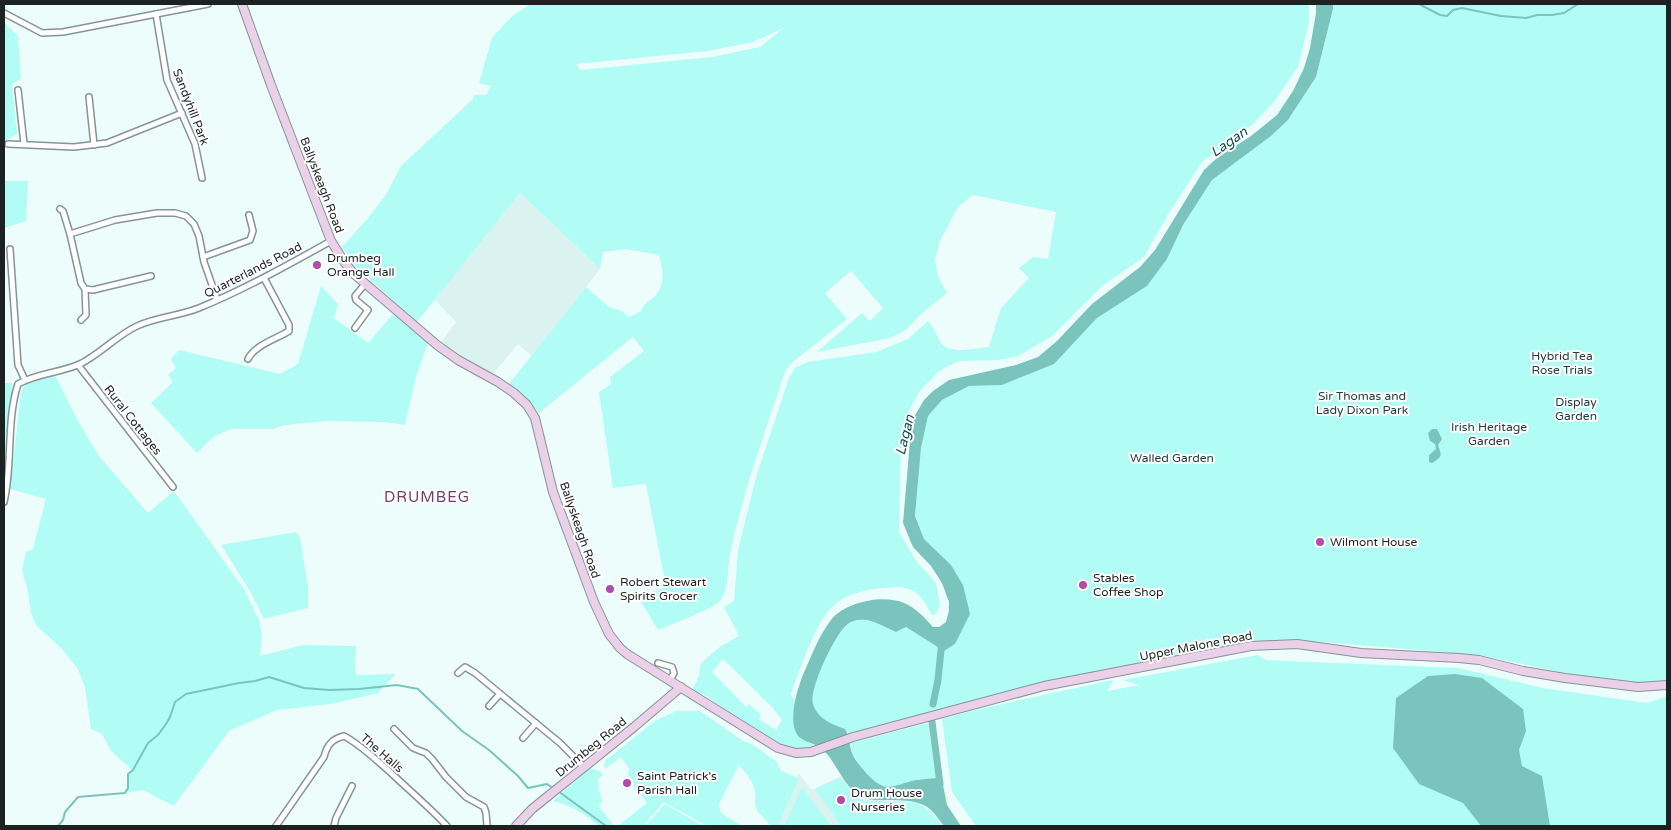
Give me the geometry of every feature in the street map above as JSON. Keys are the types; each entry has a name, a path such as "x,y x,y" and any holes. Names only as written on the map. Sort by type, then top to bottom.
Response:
{"main road":[{"name":"Ballyskeagh Road","path":"242,4 331,241 345,263 365,284 436,345 458,360 498,382 528,406 535,418 553,492 604,625 620,648 681,687"},
{"name":"Upper Malone Road","path":"681,687 778,748 796,753 811,752 853,737 1044,686 1252,646 1297,644 1361,653 1460,658 1479,660 1524,671 1565,678 1638,687 1667,685"},
{"name":"Drumbeg Road","path":"516,826 532,809 681,687"}],"street":[{"path":"4,13 42,32 63,32 208,4"},
{"name":"Sandyhill Park","path":"156,14 167,80 195,144 202,178"},
{"path":"18,90 24,144"},
{"path":"90,97 94,145"},
{"path":"8,144 65,147 107,143 182,113"},
{"path":"60,209 63,211 70,234 81,283 85,288 86,316 82,320"},
{"path":"70,234 115,220 157,213 175,213 186,216 194,224 217,300"},
{"path":"203,257 250,240 253,231 250,215"},
{"name":"Quarterlands Road","path":"25,380 78,364 92,357 136,327 153,320 197,309 264,278 331,241"},
{"path":"4,502 14,399 18,384 25,380 18,365 10,249"},
{"path":"85,288 93,290 151,276"},
{"path":"248,359 260,347 289,331 289,325 264,278"},
{"path":"355,328 368,310 356,300 356,296 365,284"},
{"name":"Rural Cottages","path":"78,364 174,487"},
{"path":"658,663 672,667 674,673 670,680"},
{"path":"458,673 465,667 560,743 584,767"},
{"path":"489,706 500,694"},
{"path":"523,738 536,724"},
{"path":"394,729 413,748 426,753 432,758 446,777 466,797 484,807 487,826"},
{"name":"The Halls","path":"276,826 324,757 328,744 336,738 344,736 354,741 384,767 447,826"},
{"path":"334,826 352,786"}],"shaded area":[{"path":"1316,4 1333,4 1333,9 1316,77 1288,120 1271,136 1212,180 1183,225 1167,259 1147,286 1097,318 1054,364 1002,385 969,386 942,400 928,416 921,448 915,516 924,539 951,565 963,585 970,614 955,644 944,651 906,627 896,632 868,620 858,620 850,623 837,638 824,662 815,687 813,704 818,714 830,723 845,729 856,760 867,774 880,784 890,787 916,780 936,778 943,785 947,805 961,826 944,826 932,811 915,802 871,800 860,796 844,780 822,749 815,744 803,740 797,734 793,723 794,707 800,682 820,637 831,620 845,608 865,601 895,600 912,607 933,627 939,627 946,622 949,602 942,583 931,566 913,547 903,523 910,441 914,417 924,400 949,380 1016,365 1038,357 1057,341 1092,304 1140,267 1155,250 1204,170 1217,158 1251,136 1277,115 1293,91 1304,68 1310,48"},
{"path":"520,193 600,269 532,356 518,344 493,374 463,358 441,342 456,322 434,299"},
{"path":"1432,429 1437,429 1442,439 1438,445 1441,453 1440,457 1432,463 1429,462 1429,455 1436,449 1435,444 1430,441 1428,433"},
{"path":"1455,674 1482,678 1523,709 1526,731 1519,750 1522,766 1542,776 1550,826 1481,826 1463,803 1419,784 1393,748 1396,698 1428,676"},
{"name":"Drum House Nurseries","path":"798,773 812,790 841,776 857,794 868,799 917,802 932,811 944,826 778,826 797,784"}],"green space":[{"path":"531,4 1309,4 1309,23 1298,67 1273,103 1252,125 1202,162 1167,216 1144,257 1102,286 1052,336 1018,356 998,360 959,361 939,371 919,392 908,413 901,449 899,532 916,561 936,583 940,604 936,614 932,615 923,600 914,591 894,587 856,593 843,599 831,608 813,636 791,694 795,701 794,724 796,730 805,740 820,747 805,750 788,750 731,717 730,713 703,694 692,691 699,676 701,663 721,646 739,636 724,607 734,601 738,550 757,474 789,378 795,368 807,362 876,352 908,339 928,321 944,346 955,350 989,347 1001,308 1029,278 1019,268 1033,257 1048,259 1056,212 973,195 958,207 940,241 935,260 938,276 947,293 920,315 906,330 890,338 817,352 862,313 870,321 883,308 851,271 825,293 847,319 794,361 784,375 741,509 730,554 727,585 723,596 720,601 709,608 658,630 638,597 666,587 646,484 613,488 599,392 611,384 610,377 644,351 633,337 539,413 523,395 509,384 586,287 609,307 622,311 629,317 641,311 645,304 658,293 662,282 662,266 659,255 626,249 603,252 600,269 520,193 417,322 355,266 342,247 387,193 401,166 473,99 474,95 486,95 491,86 479,83 492,38 512,16","holes":["784,28 760,47 712,57 580,70 577,64 708,51 753,42","723,659 772,707 782,720 776,730 759,719 761,715 749,704 746,707 712,672"]},
{"name":"Sir Thomas and Lady Dixon Park","path":"1333,4 1667,4 1667,681 1638,683 1565,673 1479,655 1297,640 1251,642 989,697 923,718 847,733 841,728 825,721 818,714 812,702 814,685 829,651 841,632 850,623 864,620 896,632 906,627 944,651 955,644 951,565 924,539 915,516 921,448 928,415 942,400 969,386 1002,385 1054,364 1097,318 1147,286 1167,259 1183,225 1212,180 1271,136 1288,120 1316,77"},
{"path":"4,22 18,36 21,79 12,84 17,134 5,141 5,181 28,181 26,221 4,228"},
{"path":"321,286 338,304 334,318 368,343 393,314 428,343 416,377 405,425 384,422 327,421 285,425 273,429 231,429 213,437 197,453 151,403 173,382 168,375 176,368 171,359 179,350 280,374 298,364"},
{"path":"55,375 78,421 99,456 148,513 174,491 244,589 259,620 262,635 260,656 303,645 356,646 355,671 357,675 396,674 378,693 331,704 277,710 229,731 174,806 143,790 125,793 128,788 128,774 132,770 111,751 102,734 91,729 85,688 78,669 62,649 36,625 31,613 22,570 26,552 33,549 46,499 10,489 21,392 26,383"},
{"path":"4,383 12,383 4,479"},
{"path":"296,532 300,537 308,586 308,608 264,619 250,591 221,545"},
{"path":"1258,655 1266,660 1458,668 1543,688 1647,703 1667,696 1667,826 976,826 952,792 942,719 1113,680 1108,691 1139,685 1123,680"},
{"path":"676,711 700,711 777,762 781,771 798,778 778,826 770,826 757,811 753,785 739,765 719,804 721,813 742,826 707,826 664,802 643,826 618,826 647,803 632,784 634,782 627,773 630,770 621,757 606,768 604,765 606,760 655,721"},
{"path":"928,723 936,778 916,780 888,787 883,786 864,771 852,751 851,743"},
{"path":"590,768 600,771 603,775 598,779 602,802 598,805 614,826 599,826 578,810 553,801"},
{"name":"Drum House Nurseries","path":"840,778 857,797 866,801 916,803 931,812 941,826 841,826 815,789"},
{"path":"802,787 831,826 784,826"},
{"path":"665,804 703,826 645,826"}],"waterway":[{"path":"1419,4 1440,15 1447,16 1453,10 1462,8 1501,16 1526,18 1537,15 1564,13 1578,4"},
{"path":"933,704 938,680 942,640"},
{"path":"58,826 63,820 65,812 78,797 125,793 128,788 128,774 133,770 148,743 158,735 166,724 175,702 186,694 269,677 304,688 329,690 397,685 418,689 462,731 489,750 518,776 528,788 547,784 554,789"},
{"path":"932,722 940,784 939,791"},
{"path":"558,791 606,826"}],"place":[{"name":"Drumbeg Orange Hall","path":"317,265"},
{"name":"Wilmont House","path":"1320,542"},
{"name":"Stables Coffee Shop","path":"1083,585"},
{"name":"Robert Stewart Spirits Grocer","path":"610,589"},
{"name":"Saint Patrick's Parish Hall","path":"627,783"},
{"name":"Drum House Nurseries","path":"841,800"}],"district":[{"name":"DRUMBEG","path":"427,497"}],"water label":[{"name":"Lagan","path":"1229,142"},
{"name":"Lagan","path":"905,435"}],"park label":[{"name":"Hybrid Tea Rose Trials","path":"1562,363"},
{"name":"Display Garden","path":"1576,409"},
{"name":"Irish Heritage Garden","path":"1489,434"},
{"name":"Walled Garden","path":"1172,458"}]}
